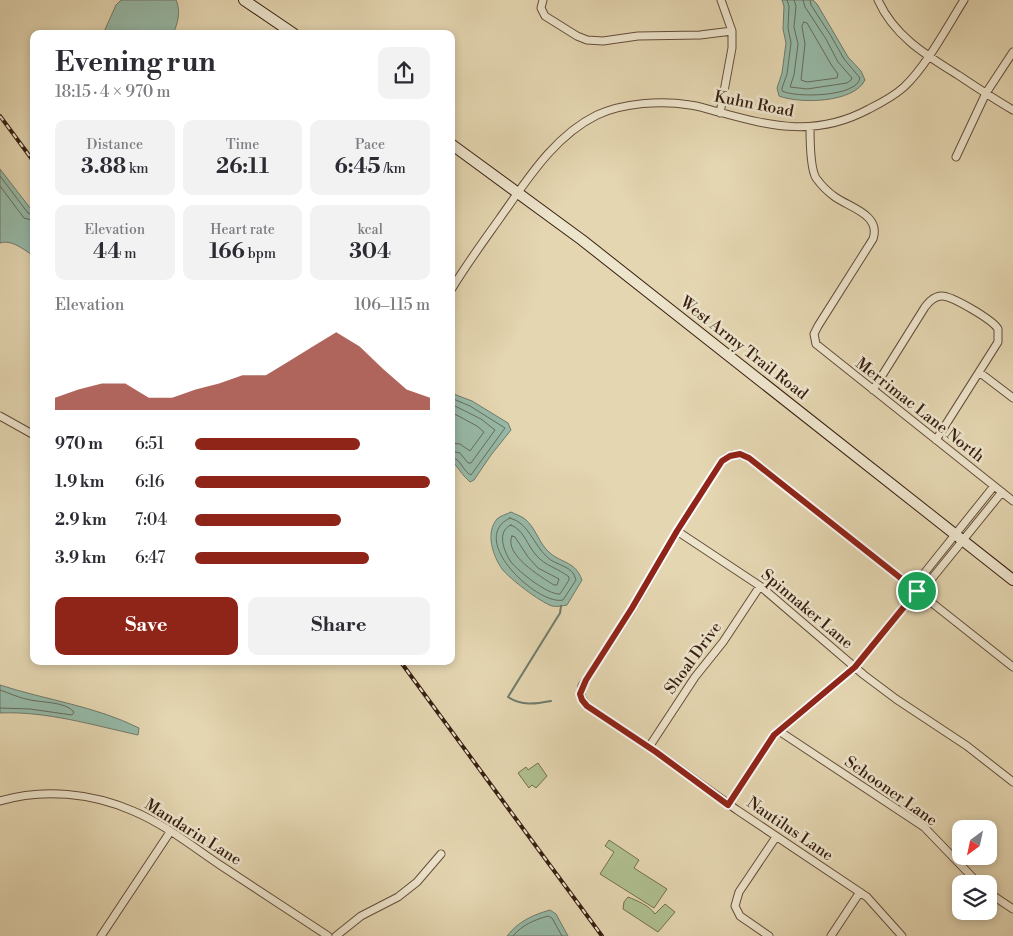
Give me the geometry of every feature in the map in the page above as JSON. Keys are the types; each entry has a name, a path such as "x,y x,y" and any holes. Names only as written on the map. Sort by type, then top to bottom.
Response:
{"main road":[{"path":"244,0 288,30"},
{"name":"West Army Trail Road","path":"455,147 582,240 683,318 1013,580"}],"street":[{"path":"543,0 541,8 545,16 576,36 587,40 603,41 638,36 700,35 732,31"},
{"path":"720,113 732,48 732,31 721,0"},
{"path":"878,0 882,10 896,29 909,42 1013,110"},
{"name":"Kuhn Road","path":"455,284 518,193 547,155 579,126 598,115 622,106 655,103 689,104 768,124 810,128 842,121 860,114 904,87 928,56 964,0"},
{"path":"956,157 986,93 1013,52"},
{"name":"Merrimac Lane North","path":"810,128 815,175 833,196 870,218 876,232 818,326 814,338 816,344 1013,501"},
{"path":"872,390 931,300 940,296 947,296 992,322 998,329 998,342 936,440"},
{"path":"980,372 1013,398"},
{"path":"0,416 30,433"},
{"path":"677,531 722,461 735,454 744,455 1013,667"},
{"path":"959,538 994,486"},
{"path":"728,805 770,740 855,667 917,591 918,582 1002,492"},
{"name":"Spinnaker Lane","path":"677,531 760,586 855,667 896,699 967,746 1013,782"},
{"name":"Nautilus Lane","path":"677,531 632,608 582,686 580,694 582,700 587,706 649,747 728,805 860,892 869,899 902,936"},
{"name":"Shoal Drive","path":"649,747 695,677 723,642 760,586"},
{"name":"Schooner Lane","path":"779,731 924,827 970,875"},
{"name":"Mandarin Lane","path":"0,801 50,794 79,795 107,801 133,811 170,832 328,936"},
{"path":"101,936 170,832"},
{"path":"769,936 740,916 735,906 735,900 776,836"},
{"path":"336,936 361,916 398,897 411,887 441,854"},
{"path":"831,936 860,892"},
{"path":"997,898 1013,909"}],"shaded area":[{"path":"538,763 547,776 536,788 532,785 529,788 518,773 526,767 528,770"},
{"path":"609,840 639,860 634,868 667,889 654,908 600,874 614,852 605,846"},
{"path":"628,897 646,906 655,914 665,904 675,912 658,932 623,909 624,902"}],"water":[{"path":"121,0 176,0 178,17 174,30 105,30 116,5"},
{"path":"782,0 813,0 817,4 848,57 861,71 865,80 859,88 850,93 826,100 788,99 779,96 777,88 782,73 786,43 783,29 784,6"},
{"path":"0,169 30,208 30,253 9,242 0,243"},
{"path":"455,395 472,401 508,423 511,430 474,480 470,482 455,464"},
{"path":"511,512 525,519 550,553 576,569 582,580 567,605 552,606 540,600 502,569 493,551 491,531 497,519"},
{"path":"0,685 122,720 139,728 138,735 52,716 0,713"},
{"path":"550,910 556,914 568,936 507,936 526,920"}],"waterway":[{"path":"551,701 529,704 518,702 508,697 560,613 561,606"}],"railway":[{"path":"0,116 30,157"},
{"path":"403,665 602,936"}],"route":[{"path":"735,454 744,455 749,458 917,591 864,658 774,735 728,805 656,752 587,706 580,694 582,686 722,461 735,454"}]}
